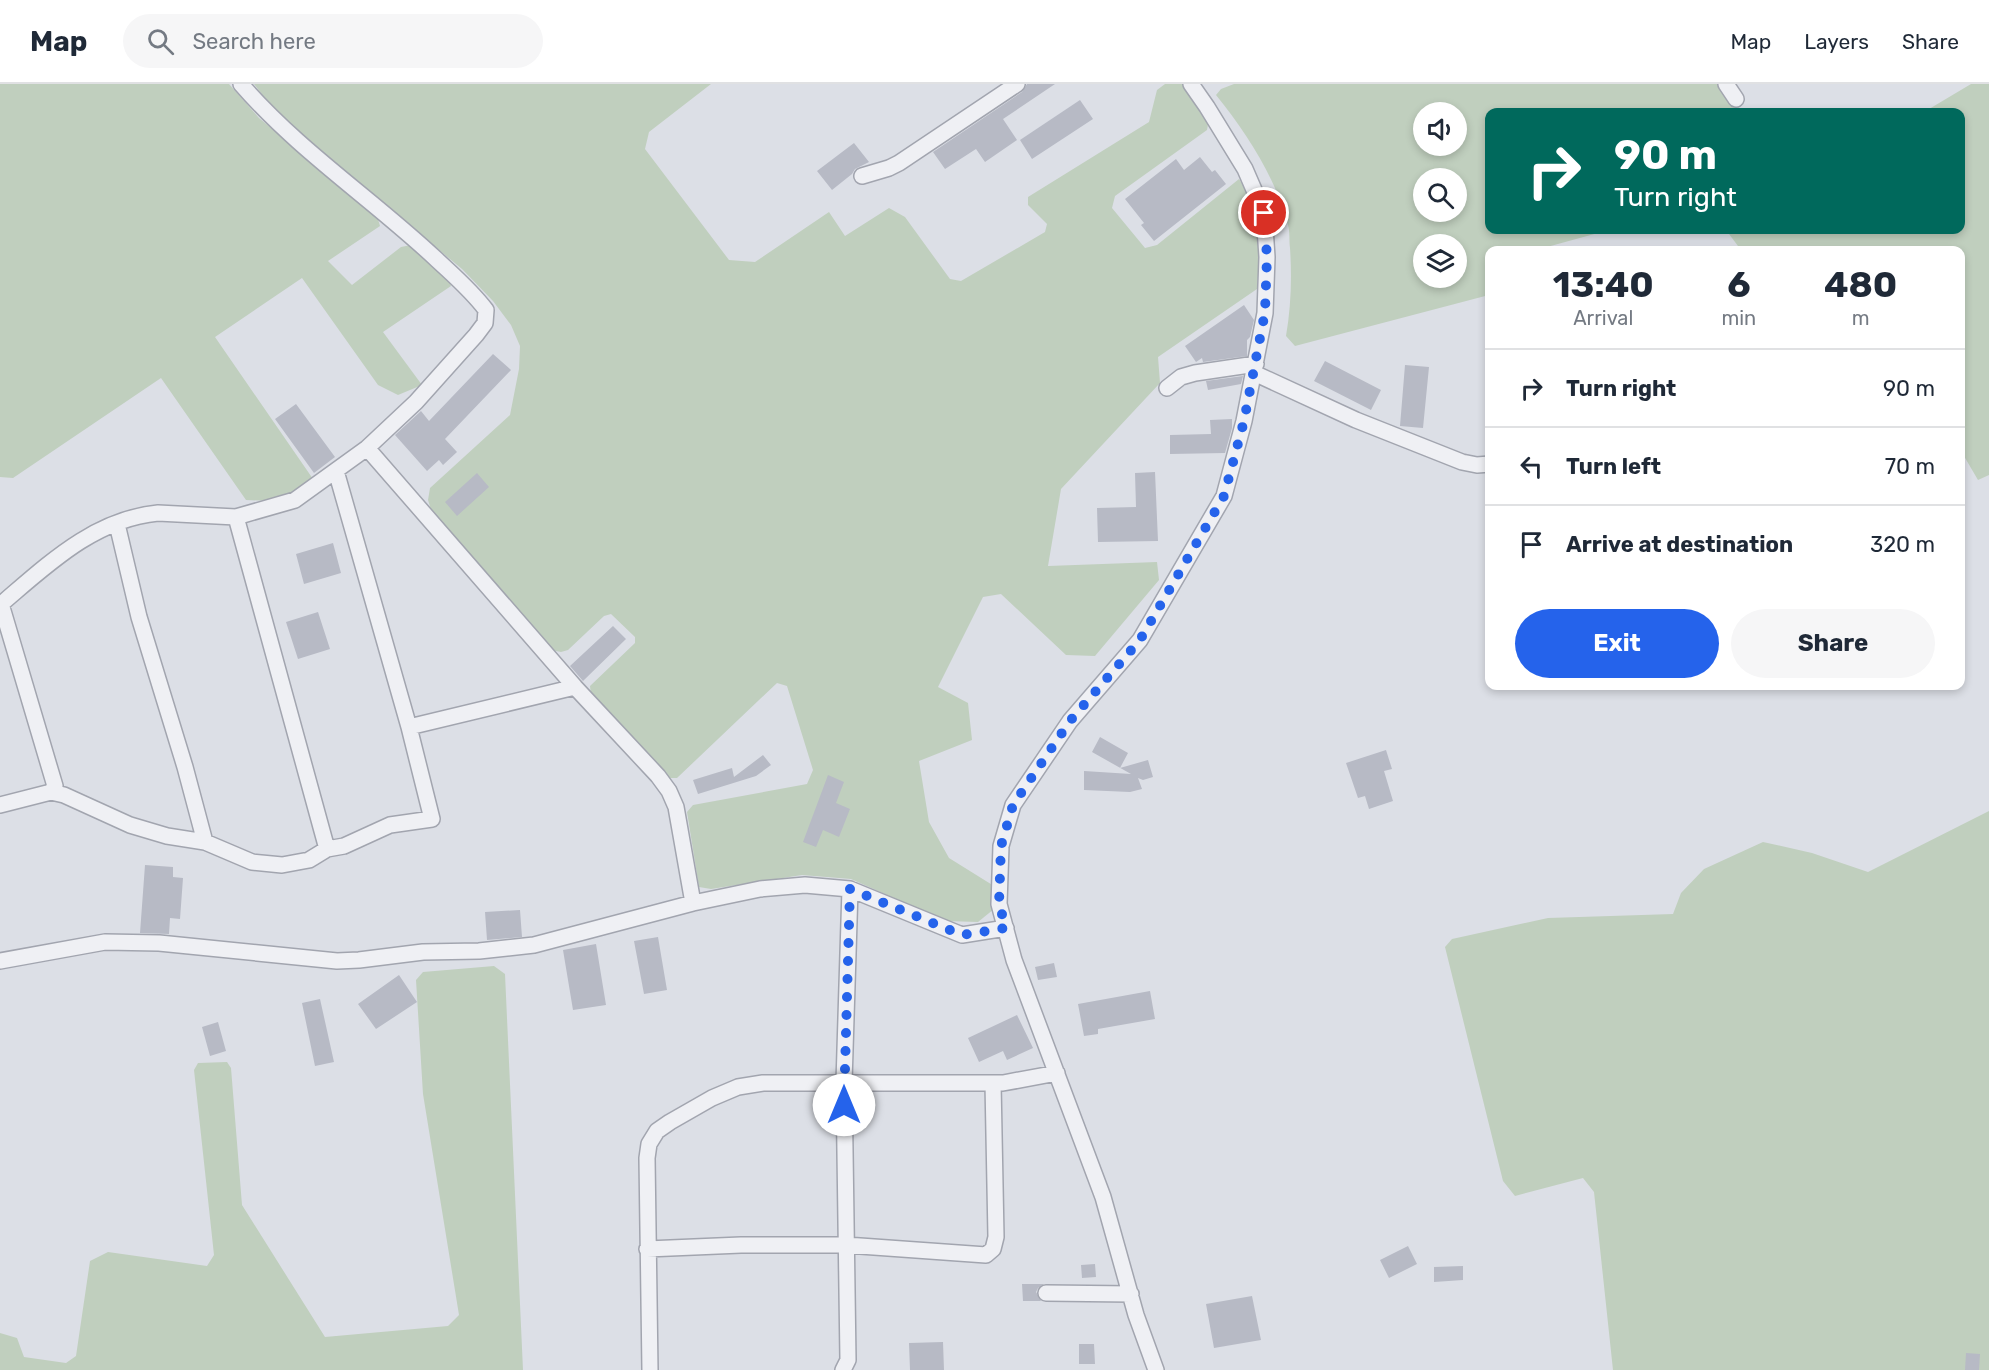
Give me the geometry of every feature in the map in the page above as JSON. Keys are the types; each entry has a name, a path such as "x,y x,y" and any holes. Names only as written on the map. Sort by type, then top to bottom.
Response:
{"street":[{"path":"51,792 54,786 0,605 66,549 83,538 117,524 146,514 158,513 236,517 295,500 367,448 416,402 484,323 486,310 474,295 404,229 273,119 241,84"},
{"path":"862,176 899,163 1017,84"},
{"path":"1156,1370 1103,1197 1014,960 999,904 1001,846 1013,805 1070,721 1140,640 1224,496 1255,369 1265,312 1267,257 1264,213 1245,169 1191,84"},
{"path":"1726,84 1736,99"},
{"path":"1167,388 1181,377 1195,373 1255,369 1356,420 1462,462 1485,464"},
{"path":"367,448 575,687 658,776 669,791 676,807 693,903"},
{"path":"0,805 51,792 64,795 130,825 167,836 205,842 252,862 282,866 309,860 327,849 344,846 390,825 432,819 336,471"},
{"path":"236,517 327,849"},
{"path":"117,524 139,617 185,767 205,842"},
{"path":"408,727 575,687"},
{"path":"0,961 105,942 159,943 337,961 423,952 506,949 534,945 693,903 760,888 805,885 850,889 962,935 1006,928"},
{"path":"843,1370 848,1360 844,1082 850,889"},
{"path":"650,1370 647,1158 649,1144 657,1131 712,1098 738,1087 763,1083 1003,1083 1057,1073"},
{"path":"648,1249 741,1245 846,1245 986,1255 993,1249 996,1237 993,1083"},
{"path":"1046,1293 1131,1294"}],"green space":[{"path":"0,84 229,84 259,118 377,216 380,226 328,261 352,285 401,247 411,245 447,276 451,286 383,332 422,385 398,395 378,385 302,278 215,337 313,479 301,488 271,501 246,500 161,378 13,478 0,477"},
{"path":"254,84 711,84 649,132 645,149 729,260 755,262 829,212 845,236 889,208 905,217 950,279 961,281 1045,232 1047,224 1028,205 1028,197 1149,122 1157,90 1165,84 1184,84 1209,119 1207,130 1115,196 1112,208 1145,248 1157,245 1239,179 1254,204 1259,223 1257,289 1158,357 1160,383 1061,489 1048,566 1157,562 1159,580 1095,656 1066,655 1001,594 983,597 938,687 968,703 972,740 919,761 929,822 949,858 994,886 994,909 978,922 946,921 851,879 802,875 711,889 699,887 687,812 693,805 807,784 813,770 787,686 777,683 677,778 668,778 591,694 590,686 635,643 635,637 611,614 604,616 568,650 561,652 551,650 432,513 428,500 430,488 510,415 519,369 520,346 511,325 493,301 462,269 281,119"},
{"path":"1234,84 1720,84 1736,108 1485,108 1485,234 1594,234 1551,246 1485,246 1485,296 1295,346 1286,336 1291,281 1288,225 1268,173 1238,124 1216,95 1221,89"},
{"path":"1971,84 1989,84 1989,475 1978,480 1965,458 1965,246 1738,246 1729,234 1965,234 1965,108 1931,108"},
{"path":"1989,811 1989,1370 1613,1370 1594,1192 1583,1178 1515,1196 1503,1181 1445,947 1452,939 1548,918 1673,914 1681,893 1704,869 1763,842 1812,853 1868,872"},
{"path":"494,966 505,974 523,1370 0,1370 0,1333 17,1338 24,1357 66,1363 76,1356 90,1261 108,1252 207,1266 214,1255 194,1070 198,1063 227,1062 231,1068 242,1205 325,1337 448,1326 459,1315 423,1094 416,980 423,972"}],"building":[{"path":"1027,84 1055,84 1003,119 1017,140 985,162 976,149 945,169 933,152 1022,92"},
{"path":"1080,100 1093,119 1032,159 1020,140"},
{"path":"854,143 869,162 855,169 832,190 817,171"},
{"path":"1200,157 1226,184 1154,241 1141,225 1144,223 1125,199 1176,159 1184,170"},
{"path":"1244,305 1254,320 1250,337 1247,340 1247,356 1203,362 1202,358 1196,362 1185,346"},
{"path":"493,354 511,370 445,439 457,452 443,465 439,460 427,471 395,435 421,411 429,421"},
{"path":"1325,361 1381,390 1371,410 1314,381"},
{"path":"1405,365 1429,367 1423,428 1400,426"},
{"path":"1243,376 1241,384 1208,390 1206,381"},
{"path":"296,404 335,457 314,473 275,419"},
{"path":"1232,419 1232,428 1225,453 1170,454 1170,435 1211,434 1210,420"},
{"path":"1155,472 1158,541 1098,542 1097,508 1136,507 1135,473"},
{"path":"477,473 489,487 457,516 445,502"},
{"path":"333,543 341,573 304,584 296,554"},
{"path":"318,612 330,649 298,659 286,622"},
{"path":"613,626 626,639 583,681 570,666"},
{"path":"1100,737 1128,753 1120,768 1092,752"},
{"path":"1386,750 1392,769 1384,771 1393,801 1369,809 1365,796 1358,798 1346,763"},
{"path":"763,755 771,765 756,776 698,794 693,780 732,768 734,777"},
{"path":"1148,760 1153,777 1143,780 1138,778 1142,789 1130,792 1084,790 1084,771 1131,774 1120,768"},
{"path":"828,775 844,782 836,803 850,809 839,837 823,830 816,847 803,842"},
{"path":"145,865 173,867 173,877 183,878 180,919 170,918 169,934 140,933"},
{"path":"520,910 522,937 487,940 485,912"},
{"path":"658,937 667,990 644,994 634,941"},
{"path":"596,944 606,1005 573,1010 563,950"},
{"path":"1054,963 1057,977 1038,980 1035,967"},
{"path":"399,975 417,1002 376,1029 358,1004"},
{"path":"1150,991 1155,1019 1098,1029 1098,1034 1084,1036 1078,1004"},
{"path":"320,999 334,1062 315,1066 302,1003"},
{"path":"1017,1015 1033,1048 1007,1060 1003,1051 979,1062 968,1038"},
{"path":"218,1022 226,1051 210,1056 202,1027"},
{"path":"1408,1246 1417,1264 1389,1278 1380,1260"},
{"path":"1095,1264 1096,1277 1082,1278 1081,1265"},
{"path":"1463,1266 1463,1280 1434,1282 1434,1267"},
{"path":"1022,1284 1044,1284 1036,1292 1041,1301 1023,1301"},
{"path":"1252,1296 1261,1340 1214,1348 1206,1304"},
{"path":"943,1342 944,1370 910,1370 909,1343"},
{"path":"1079,1344 1094,1344 1095,1364 1079,1364"},
{"path":"1966,1353 1980,1354 1979,1370 1965,1370"}],"route":[{"path":"844,1105 850,889 962,935 1006,928 999,904 1001,846 1013,805 1070,721 1140,640 1224,496 1244,421 1265,312 1267,257 1264,213"}]}
